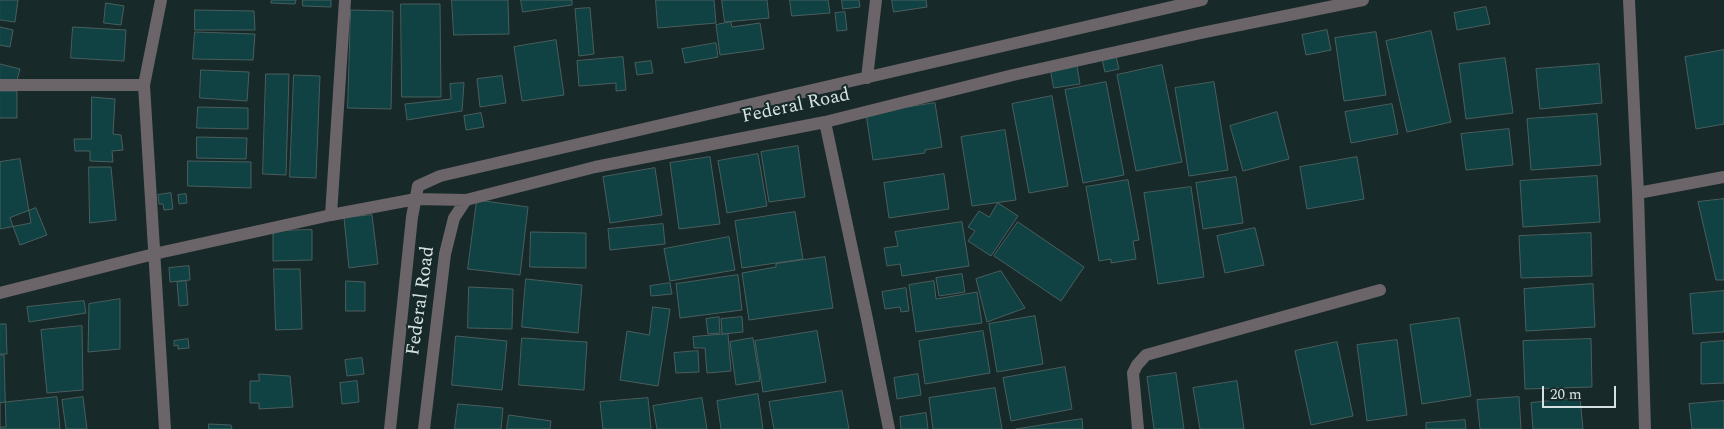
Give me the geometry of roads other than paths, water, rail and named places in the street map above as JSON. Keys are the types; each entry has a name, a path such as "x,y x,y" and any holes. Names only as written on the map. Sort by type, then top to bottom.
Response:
{"street":[{"path":"161,0 144,85 165,429"},
{"path":"331,215 345,0"},
{"path":"867,78 876,0"},
{"name":"Federal Road","path":"390,429 412,217 418,186 440,176 1202,0"},
{"name":"Federal Road","path":"424,429 445,254 454,218 466,200 595,167 825,122 1078,60 1363,0"},
{"path":"1629,0 1638,193 1645,429"},
{"path":"0,85 144,85"},
{"path":"825,122 889,429"},
{"path":"1638,193 1724,177"},
{"path":"0,293 154,254 331,215 416,199 466,200"},
{"path":"1138,429 1133,372 1136,365 1146,355 1380,290"}]}
